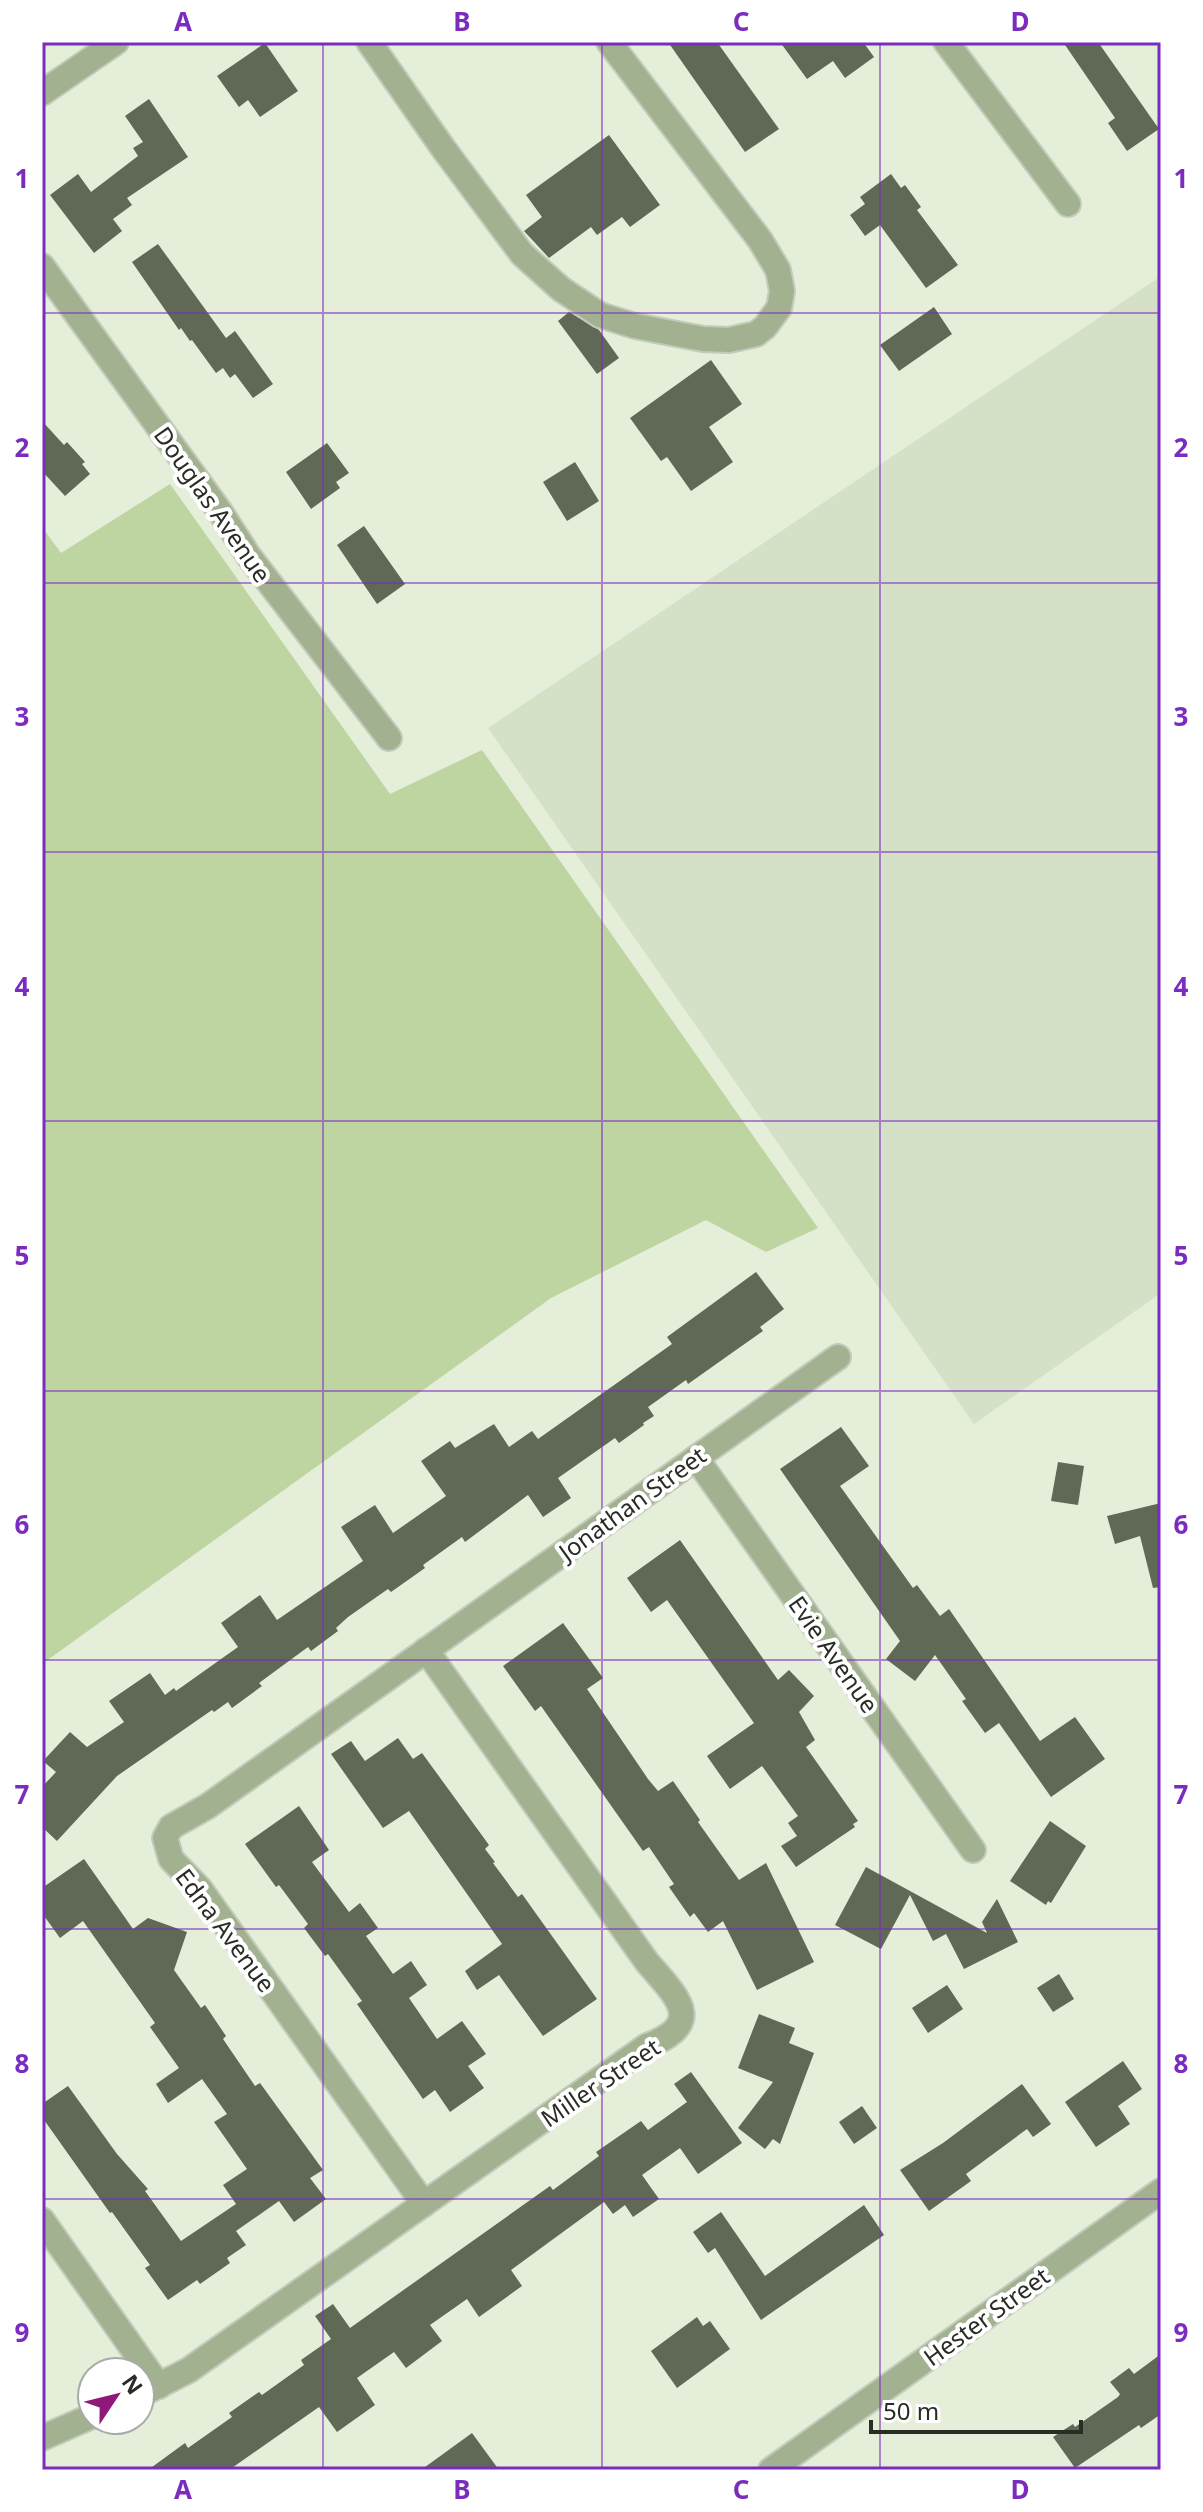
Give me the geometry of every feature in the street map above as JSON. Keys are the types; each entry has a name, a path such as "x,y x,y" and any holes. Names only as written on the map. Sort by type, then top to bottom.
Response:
{"street":[{"path":"42,93 116,42"},
{"path":"369,42 522,254 561,289 600,315 635,326 703,339 729,340 756,334 779,308 782,291 778,270 760,240 609,42"},
{"path":"946,42 1068,204"},
{"name":"Douglas Avenue","path":"42,266 248,555 389,738"},
{"name":"Jonathan Street","path":"426,1650 838,1357"},
{"name":"Evie Avenue","path":"696,1458 973,1850"},
{"name":"Edna Avenue","path":"424,2204 200,1889 171,1859 165,1838 171,1827 208,1806 426,1650"},
{"name":"Miller Street","path":"156,2386 189,2370 647,2046 665,2039 680,2026 683,2014 677,1996 647,1962 426,1650"},
{"name":"Hester Street","path":"771,2470 1161,2191"},
{"path":"42,2220 128,2356"},
{"path":"42,2438 76,2423"}],"shaded area":[{"path":"1161,276 1161,1293 974,1424 488,728"}],"green space":[{"path":"170,484 390,794 482,750 818,1228 766,1252 706,1220 551,1298 42,1664 42,527 61,553"}],"building":[{"path":"668,42 717,42 779,129 745,152"},
{"path":"780,42 863,42 874,57 845,78 833,61 807,79"},
{"path":"1063,42 1098,42 1159,129 1127,151 1108,123 1115,118"},
{"path":"265,43 298,91 260,117 248,100 239,107 217,76"},
{"path":"149,99 188,157 127,198 132,205 113,219 122,231 94,253 50,195 78,174 91,192 138,156 133,148 143,142 125,116"},
{"path":"609,135 660,205 630,227 622,217 597,235 591,227 549,258 524,231 542,217 526,195"},
{"path":"891,174 901,188 905,185 921,207 917,210 958,265 926,288 880,225 865,236 850,215 865,204 860,197"},
{"path":"158,244 226,338 235,331 273,384 253,398 235,374 230,378 223,368 216,373 192,340 181,328 179,330 132,262"},
{"path":"934,307 952,334 899,371 880,345"},
{"path":"569,312 599,330 619,358 597,374 558,321"},
{"path":"711,360 742,404 709,427 733,462 691,491 667,457 661,461 630,418"},
{"path":"42,421 64,445 67,442 85,462 82,464 90,474 65,496 42,471"},
{"path":"327,443 349,473 336,482 340,488 311,509 286,472"},
{"path":"575,462 599,501 567,521 543,482"},
{"path":"364,526 405,584 377,604 337,545"},
{"path":"756,1272 784,1309 760,1327 763,1331 688,1384 686,1380 648,1407 654,1416 644,1425 619,1443 615,1438 558,1478 571,1498 543,1517 528,1495 465,1542 462,1537 391,1592 388,1589 348,1617 336,1628 338,1631 311,1651 308,1647 259,1683 262,1686 232,1708 228,1702 214,1712 212,1710 117,1776 57,1841 42,1827 42,1787 56,1772 43,1761 70,1732 87,1747 124,1722 109,1701 150,1673 165,1695 174,1688 176,1691 238,1647 221,1623 260,1595 277,1620 363,1561 341,1527 375,1505 393,1533 446,1496 421,1461 450,1441 455,1448 494,1424 509,1447 532,1431 538,1439 672,1344 667,1337"},
{"path":"841,1427 869,1466 840,1486 913,1588 917,1585 940,1616 949,1609 1040,1741 1075,1717 1105,1759 1051,1797 999,1723 985,1733 935,1655 915,1681 886,1659 900,1641 780,1469"},
{"path":"1058,1462 1084,1466 1078,1505 1051,1501"},
{"path":"1161,1503 1161,1587 1153,1588 1140,1536 1115,1544 1107,1516"},
{"path":"680,1540 778,1680 789,1670 814,1696 799,1712 815,1740 806,1747 858,1821 853,1824 855,1827 796,1867 781,1846 797,1836 788,1823 798,1816 762,1766 730,1789 707,1756 754,1723 667,1600 651,1612 627,1578"},
{"path":"563,1623 603,1678 587,1689 648,1779 658,1791 673,1781 739,1880 766,1863 814,1962 757,1990 723,1921 708,1932 694,1913 690,1917 669,1887 674,1884 649,1847 643,1851 541,1706 535,1711 503,1666"},
{"path":"398,1738 413,1759 422,1753 489,1845 485,1849 493,1863 518,1897 522,1894 597,1999 543,2036 499,1975 477,1990 465,1971 502,1944 409,1811 383,1828 331,1754 351,1741 365,1761"},
{"path":"299,1806 329,1850 312,1862 349,1912 360,1903 378,1928 366,1936 393,1974 411,1961 427,1985 409,1998 437,2039 462,2021 486,2054 468,2066 484,2088 450,2112 435,2090 423,2099 357,2004 362,2001 328,1954 325,1956 304,1928 308,1924 245,1844"},
{"path":"1050,1821 1086,1846 1051,1903 1048,1901 1046,1905 1010,1881"},
{"path":"84,1859 133,1929 148,1918 187,1932 174,1970 201,2008 205,2005 226,2036 223,2039 255,2086 260,2083 323,2170 310,2178 326,2199 294,2222 279,2201 236,2231 246,2245 227,2258 230,2263 200,2284 197,2280 168,2300 145,2268 150,2265 42,2117 42,2104 68,2086 117,2154 148,2189 145,2191 181,2241 236,2204 223,2185 247,2169 214,2122 227,2114 202,2079 168,2103 156,2084 179,2068 150,2027 155,2023 83,1921 60,1938 42,1913 42,1888"},
{"path":"866,1867 987,1933 982,1922 997,1899 1018,1942 964,1969 946,1934 933,1941 910,1895 881,1949 835,1925"},
{"path":"1059,1974 1074,1999 1053,2012 1037,1988"},
{"path":"947,1985 963,2009 928,2033 912,2008"},
{"path":"759,2014 795,2028 789,2043 814,2053 780,2144 773,2139 765,2149 738,2128 773,2082 738,2068"},
{"path":"1123,2061 1142,2089 1118,2106 1130,2124 1096,2147 1065,2102"},
{"path":"691,2072 742,2143 698,2174 680,2148 642,2175 659,2199 633,2217 625,2205 613,2214 604,2202 511,2270 522,2286 479,2317 467,2299 430,2325 442,2341 406,2368 394,2352 357,2378 375,2405 337,2432 319,2407 229,2470 148,2470 185,2443 188,2448 232,2417 229,2413 259,2392 262,2395 304,2365 301,2360 331,2339 315,2316 333,2304 350,2328 550,2186 553,2190 599,2156 596,2152 641,2121 648,2130 687,2102 674,2084"},
{"path":"1022,2084 1051,2124 1033,2137 1027,2129 966,2174 971,2181 929,2211 900,2170 943,2143"},
{"path":"862,2106 877,2128 854,2144 839,2122"},
{"path":"864,2205 884,2235 761,2320 715,2248 708,2253 693,2232 721,2212 765,2276"},
{"path":"697,2317 703,2326 710,2321 730,2349 677,2388 651,2351"},
{"path":"1161,2354 1161,2414 1075,2468 1053,2437 1073,2424 1075,2427 1118,2397 1120,2394 1110,2382 1129,2368 1134,2374"},
{"path":"472,2433 499,2470 421,2470"}]}
